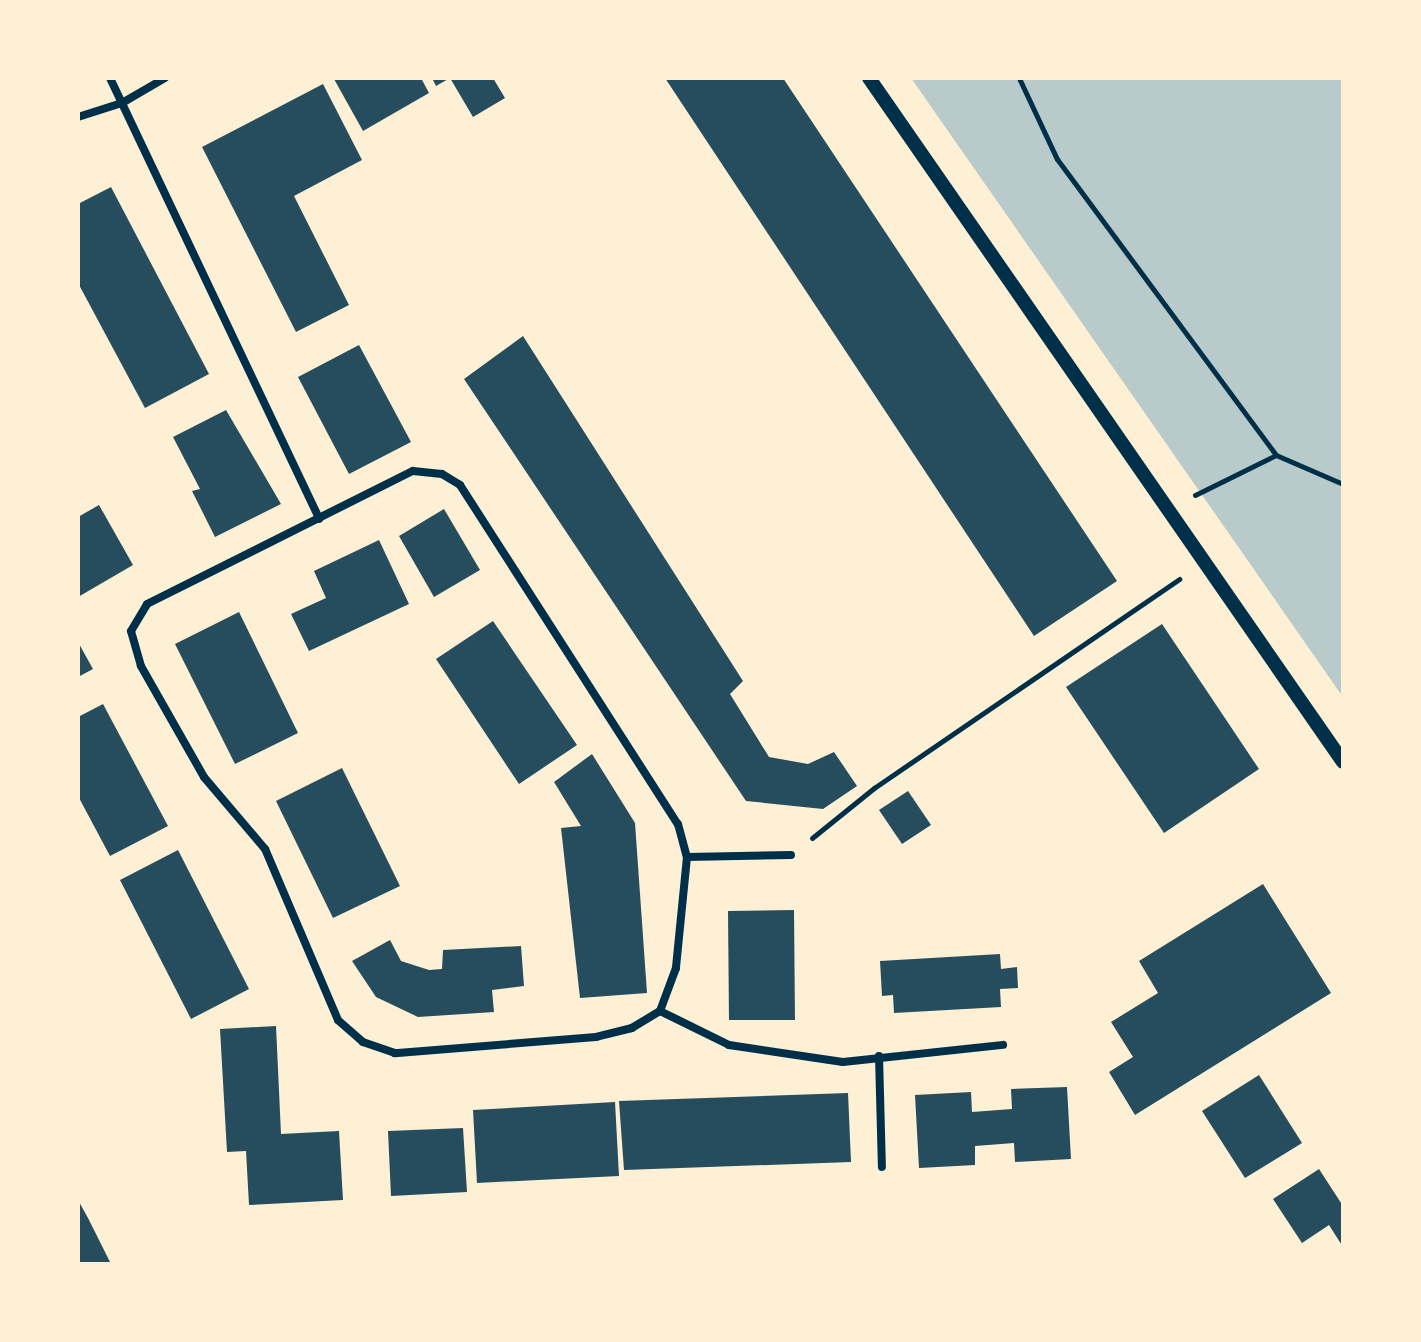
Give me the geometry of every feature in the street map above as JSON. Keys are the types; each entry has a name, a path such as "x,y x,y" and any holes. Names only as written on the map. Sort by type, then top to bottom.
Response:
{"street":[{"path":"110,78 319,519"},
{"path":"78,117 122,103 165,78"},
{"path":"869,78 1343,762"},
{"path":"413,471 442,474 460,485 678,824 687,857 676,968 660,1011 632,1028 596,1037 395,1053 363,1042 338,1020 265,849 204,777 141,666 131,631 147,604 413,471"},
{"path":"687,857 791,855"},
{"path":"660,1011 729,1045 843,1062 1003,1045"},
{"path":"879,1056 882,1167"}],"path":[{"path":"1019,78 1057,159 1276,455 1343,484"},
{"path":"1166,509 1276,455"},
{"path":"791,855 874,788 1203,563"}],"shaded area":[{"path":"911,78 1343,78 1343,697"}],"building":[{"path":"421,78 429,93 363,131 334,79"},
{"path":"432,78 450,78 436,86"},
{"path":"450,78 493,78 505,98 473,117"},
{"path":"665,78 783,78 1117,581 1034,636"},
{"path":"323,84 362,160 294,196 349,305 296,332 202,147"},
{"path":"111,187 209,374 145,408 78,283 78,204"},
{"path":"523,336 743,681 730,694 769,757 808,764 834,752 857,786 823,809 746,801 464,379"},
{"path":"359,345 411,442 349,474 298,377"},
{"path":"226,410 281,504 215,537 192,491 200,489 173,437"},
{"path":"99,505 133,565 78,597 78,517"},
{"path":"444,509 480,570 434,597 399,536"},
{"path":"379,540 409,604 309,651 291,614 326,598 314,571"},
{"path":"239,612 298,733 235,764 175,644"},
{"path":"493,621 577,745 519,784 436,659"},
{"path":"1162,624 1259,769 1164,833 1066,687"},
{"path":"78,642 93,669 78,677"},
{"path":"103,704 168,826 110,856 78,796 78,717"},
{"path":"592,754 635,823 647,993 580,998 561,828 581,826 554,782"},
{"path":"342,768 400,886 333,918 276,801"},
{"path":"908,791 931,825 902,844 879,810"},
{"path":"178,850 249,989 191,1019 120,880"},
{"path":"1263,884 1331,993 1135,1115 1109,1072 1133,1057 1111,1022 1158,993 1139,961"},
{"path":"794,910 795,1020 729,1020 728,911"},
{"path":"390,940 401,961 429,970 442,969 443,950 521,946 524,986 492,990 494,1012 418,1017 376,997 352,961"},
{"path":"1000,954 1001,969 1017,967 1018,988 1000,989 1001,1007 894,1013 893,995 882,996 880,961"},
{"path":"276,1026 281,1134 339,1131 343,1200 249,1205 246,1151 227,1152 220,1029"},
{"path":"1259,1075 1302,1143 1245,1178 1202,1111"},
{"path":"1067,1087 1071,1159 1015,1162 1014,1143 975,1146 975,1165 919,1168 915,1095 971,1092 972,1112 1012,1109 1011,1089"},
{"path":"848,1093 851,1162 624,1170 619,1101"},
{"path":"615,1102 619,1176 477,1183 473,1110"},
{"path":"463,1128 467,1192 391,1196 388,1131"},
{"path":"1319,1169 1343,1206 1343,1247 1329,1225 1302,1243 1273,1199"},
{"path":"78,1200 88,1218 111,1264 78,1264"}]}
